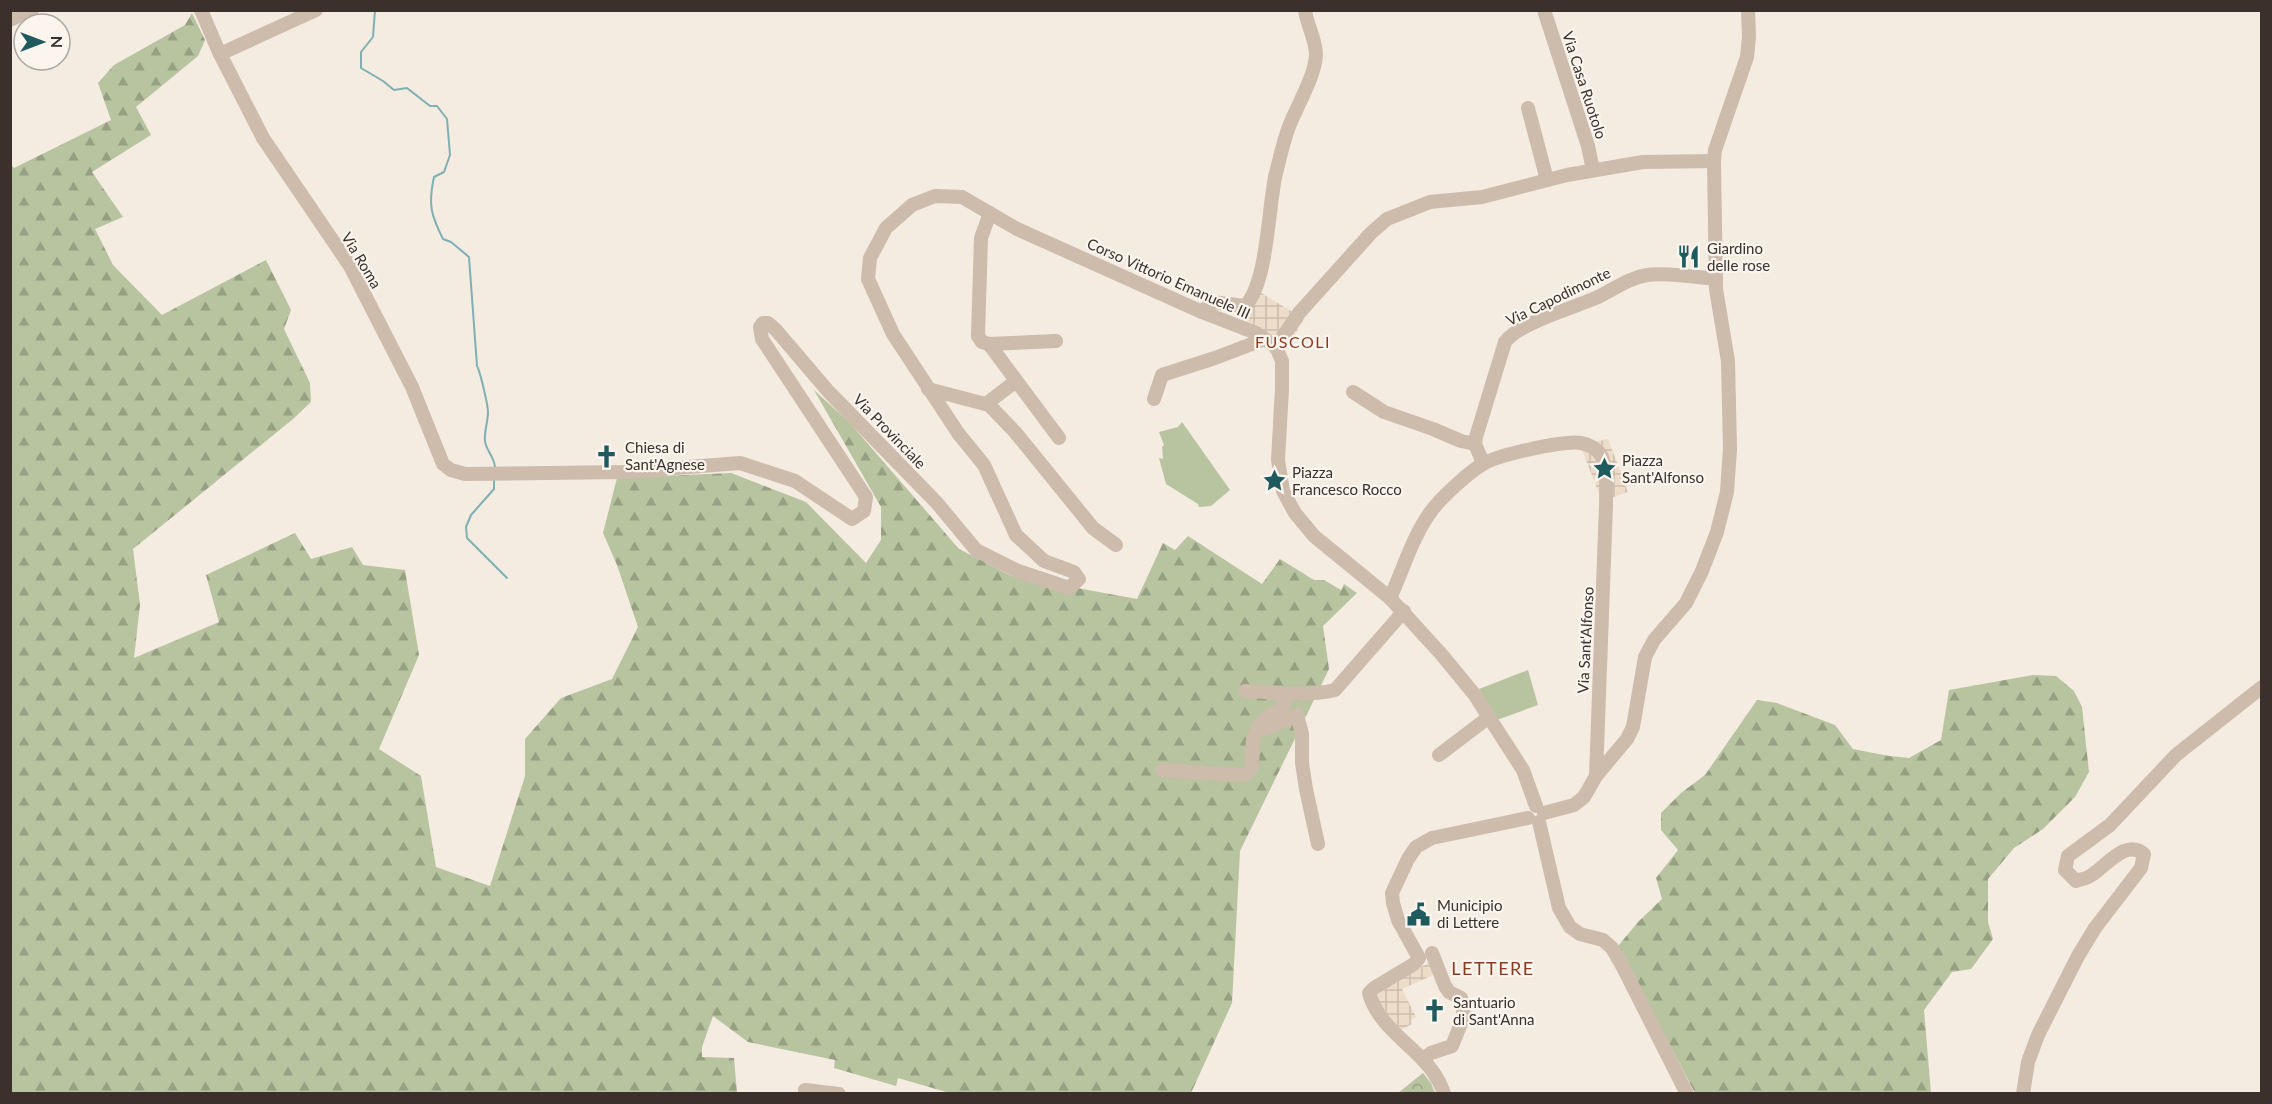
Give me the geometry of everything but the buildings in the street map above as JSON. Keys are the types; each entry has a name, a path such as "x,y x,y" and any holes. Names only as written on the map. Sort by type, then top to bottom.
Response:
{"street":[{"path":"10,20 32,10"},
{"name":"Via Roma","path":"201,10 220,54 275,158 350,266 412,387 443,464 451,470 465,474 521,474"},
{"path":"220,54 316,10"},
{"path":"1202,312 1212,302 1245,306 1254,296 1266,247 1276,174 1289,128 1313,70 1316,55 1314,41 1306,23 1305,10"},
{"name":"Via Casa Ruotolo","path":"1544,10 1588,146 1593,170"},
{"path":"1423,1059 1431,1053 1452,1046 1464,1016 1461,998 1449,992 1440,974 1398,920 1392,893 1408,859 1416,847 1432,838 1537,815 1574,805 1584,797 1596,776 1627,739 1633,727 1645,657 1654,640 1686,603 1702,571 1717,532 1727,492 1730,448 1728,361 1716,279 1714,161 1715,150 1746,57 1749,37 1748,10"},
{"path":"1528,108 1547,180"},
{"path":"1154,399 1162,375 1270,343 1371,233 1387,219 1403,211 1430,202 1482,197 1593,170 1643,162 1714,161"},
{"name":"Corso Vittorio Emanuele III","path":"935,195 962,197 1017,229 1202,312 1256,333 1270,343"},
{"name":"Via Provinciale","path":"521,474 628,472 740,463 795,481 852,519 864,511 866,497 762,339 760,327 763,323 768,323 828,391 936,503 976,550 1018,571 1069,588 1079,579 1074,572 1044,561 1016,535 984,465 958,433 893,334 868,279 870,258 886,228 912,205 935,195"},
{"path":"990,213 981,238 978,336 982,342 989,344 1056,341"},
{"name":"Via Capodimonte","path":"1475,444 1505,342 1509,336 1602,296 1630,279 1649,275 1716,279"},
{"path":"1270,343 1282,361 1278,460 1283,491 1295,513 1314,536 1333,549 1404,611 1474,694 1523,770 1537,815 1559,908 1570,927 1580,934 1603,940 1612,948 1687,1094"},
{"path":"989,344 1059,438"},
{"path":"986,404 1016,381"},
{"path":"928,388 986,404 1016,432 1093,528 1116,545"},
{"path":"1353,392 1384,412 1475,444 1483,464 1432,510 1390,598"},
{"name":"Via Sant'Alfonso","path":"1483,464 1525,451 1570,442 1582,443 1595,449 1601,455 1605,472 1606,505 1596,776"},
{"path":"1245,691 1323,693 1335,690 1404,611"},
{"path":"2023,1094 2028,1062 2053,1005 2095,928 2142,868 2144,854 2139,850 2124,850 2088,878 2076,880 2068,876 2065,870 2068,856 2110,825 2176,755 2262,687"},
{"path":"1258,732 1259,725 1278,713 1285,705 1286,693"},
{"path":"1162,770 1245,775 1252,767 1254,737 1258,732 1297,715 1302,734 1304,772 1317,844"},
{"path":"1438,755 1489,717"},
{"path":"1425,956 1368,993 1392,1032 1423,1059 1438,1079 1444,1094"},
{"path":"805,1090 839,1094"}],"green space":[{"path":"192,13 205,40 198,56 136,107 151,135 92,172 123,217 95,229 113,265 162,315 266,260 291,310 284,329 310,383 311,402 133,549 140,605 134,658 219,622 206,575 295,533 311,559 352,547 363,565 405,570 419,655 379,749 421,776 436,867 490,886 525,776 525,739 561,698 612,679 638,627 617,565 603,533 617,478 731,473 806,502 866,563 881,540 881,507 814,390 849,422 959,549 1012,576 1137,599 1163,543 1175,550 1188,536 1262,584 1280,559 1314,580 1324,580 1341,590 1344,584 1357,593 1323,626 1329,669 1240,851 1232,1003 1191,1093 953,1094 898,1078 896,1086 834,1068 835,1060 748,1042 713,1016 702,1047 702,1057 734,1058 737,1093 11,1093 10,164 14,168 111,120 98,83 114,65 185,25"},
{"path":"1182,422 1230,490 1211,506 1199,507 1198,504 1166,484 1159,458 1163,459 1162,447 1164,445 1159,432 1178,427"},
{"path":"1528,670 1538,705 1497,720 1479,689"},
{"path":"2033,675 2056,676 2074,691 2082,707 2089,772 2075,797 2043,829 2014,848 1988,879 1988,922 1993,939 1971,969 1952,972 1924,1010 1931,1093 1695,1093 1618,946 1662,899 1656,878 1678,850 1661,830 1661,813 1681,793 1705,775 1757,700 1777,703 1835,725 1853,749 1909,758 1941,740 1949,690"},
{"path":"1423,1073 1435,1093 1398,1093"}],"shaded area":[{"path":"1258,291 1304,319 1285,351 1239,330"},
{"name":"Piazza Sant'Alfonso","path":"1608,439 1628,492 1602,501 1580,445"},
{"path":"1429,962 1435,974 1402,989 1416,1017 1411,1020 1412,1024 1399,1031 1375,996"}],"waterway":[{"path":"375,10 373,37 361,52 361,68 394,90 407,88 430,106 437,106 447,119 450,155 444,172 434,177 431,195 432,210 443,239 451,242 469,257 477,366 488,412 485,441 495,468"},
{"path":"494,479 494,489 471,515 466,527 467,538 507,578"}],"place":[{"name":"Giardino delle rose","path":"1689,257"},
{"name":"Chiesa di Sant'Agnese","path":"607,456"},
{"name":"Piazza Sant'Alfonso","path":"1604,469"},
{"name":"Piazza Francesco Rocco","path":"1274,481"},
{"name":"Municipio di Lettere","path":"1419,914"},
{"name":"Santuario di Sant'Anna","path":"1435,1011"}],"district":[{"name":"FUSCOLI","path":"1293,341"},
{"name":"LETTERE","path":"1493,968"}]}
